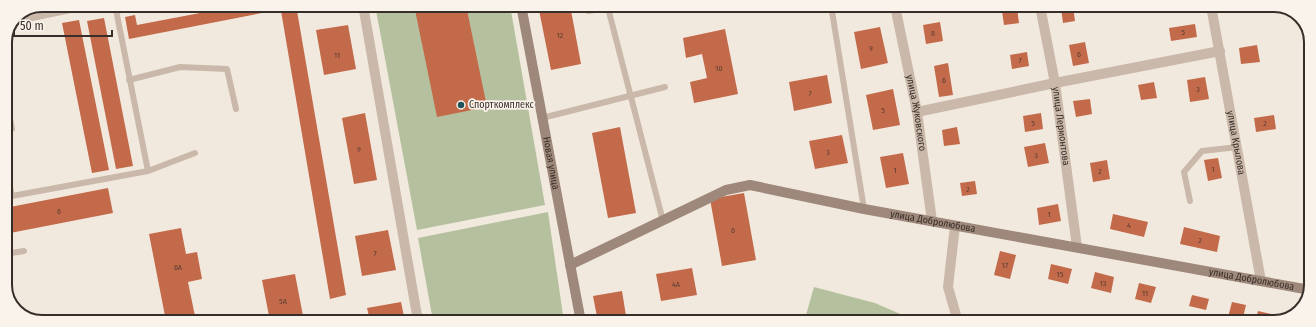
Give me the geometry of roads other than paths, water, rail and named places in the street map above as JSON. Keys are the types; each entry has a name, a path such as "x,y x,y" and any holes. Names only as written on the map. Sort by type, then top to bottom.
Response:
{"street":[{"path":"364,12 417,315"},
{"name":"Новая улица","path":"522,12 580,315"},
{"name":"улица Жуковского","path":"896,12 917,112 932,221"},
{"name":"улица Лермонтова","path":"1041,12 1055,83 1077,247"},
{"name":"улица Крылова","path":"1212,12 1261,281"},
{"path":"917,112 1220,51"},
{"name":"улица Добролюбова","path":"570,265 726,190 750,185 955,226 1303,289"},
{"path":"955,226 948,287 956,315"}],"lane":[{"path":"22,20 61,12"},
{"path":"116,12 148,171"},
{"path":"609,12 663,221"},
{"path":"832,12 864,208"},
{"path":"129,80 180,68 227,69 236,109"},
{"path":"542,118 665,87"},
{"path":"1190,201 1184,172 1202,151 1238,148"},
{"path":"12,196 148,171 194,153"},
{"path":"12,253 24,251"}],"place":[{"name":"Спорткомплекс","path":"461,105"}]}
